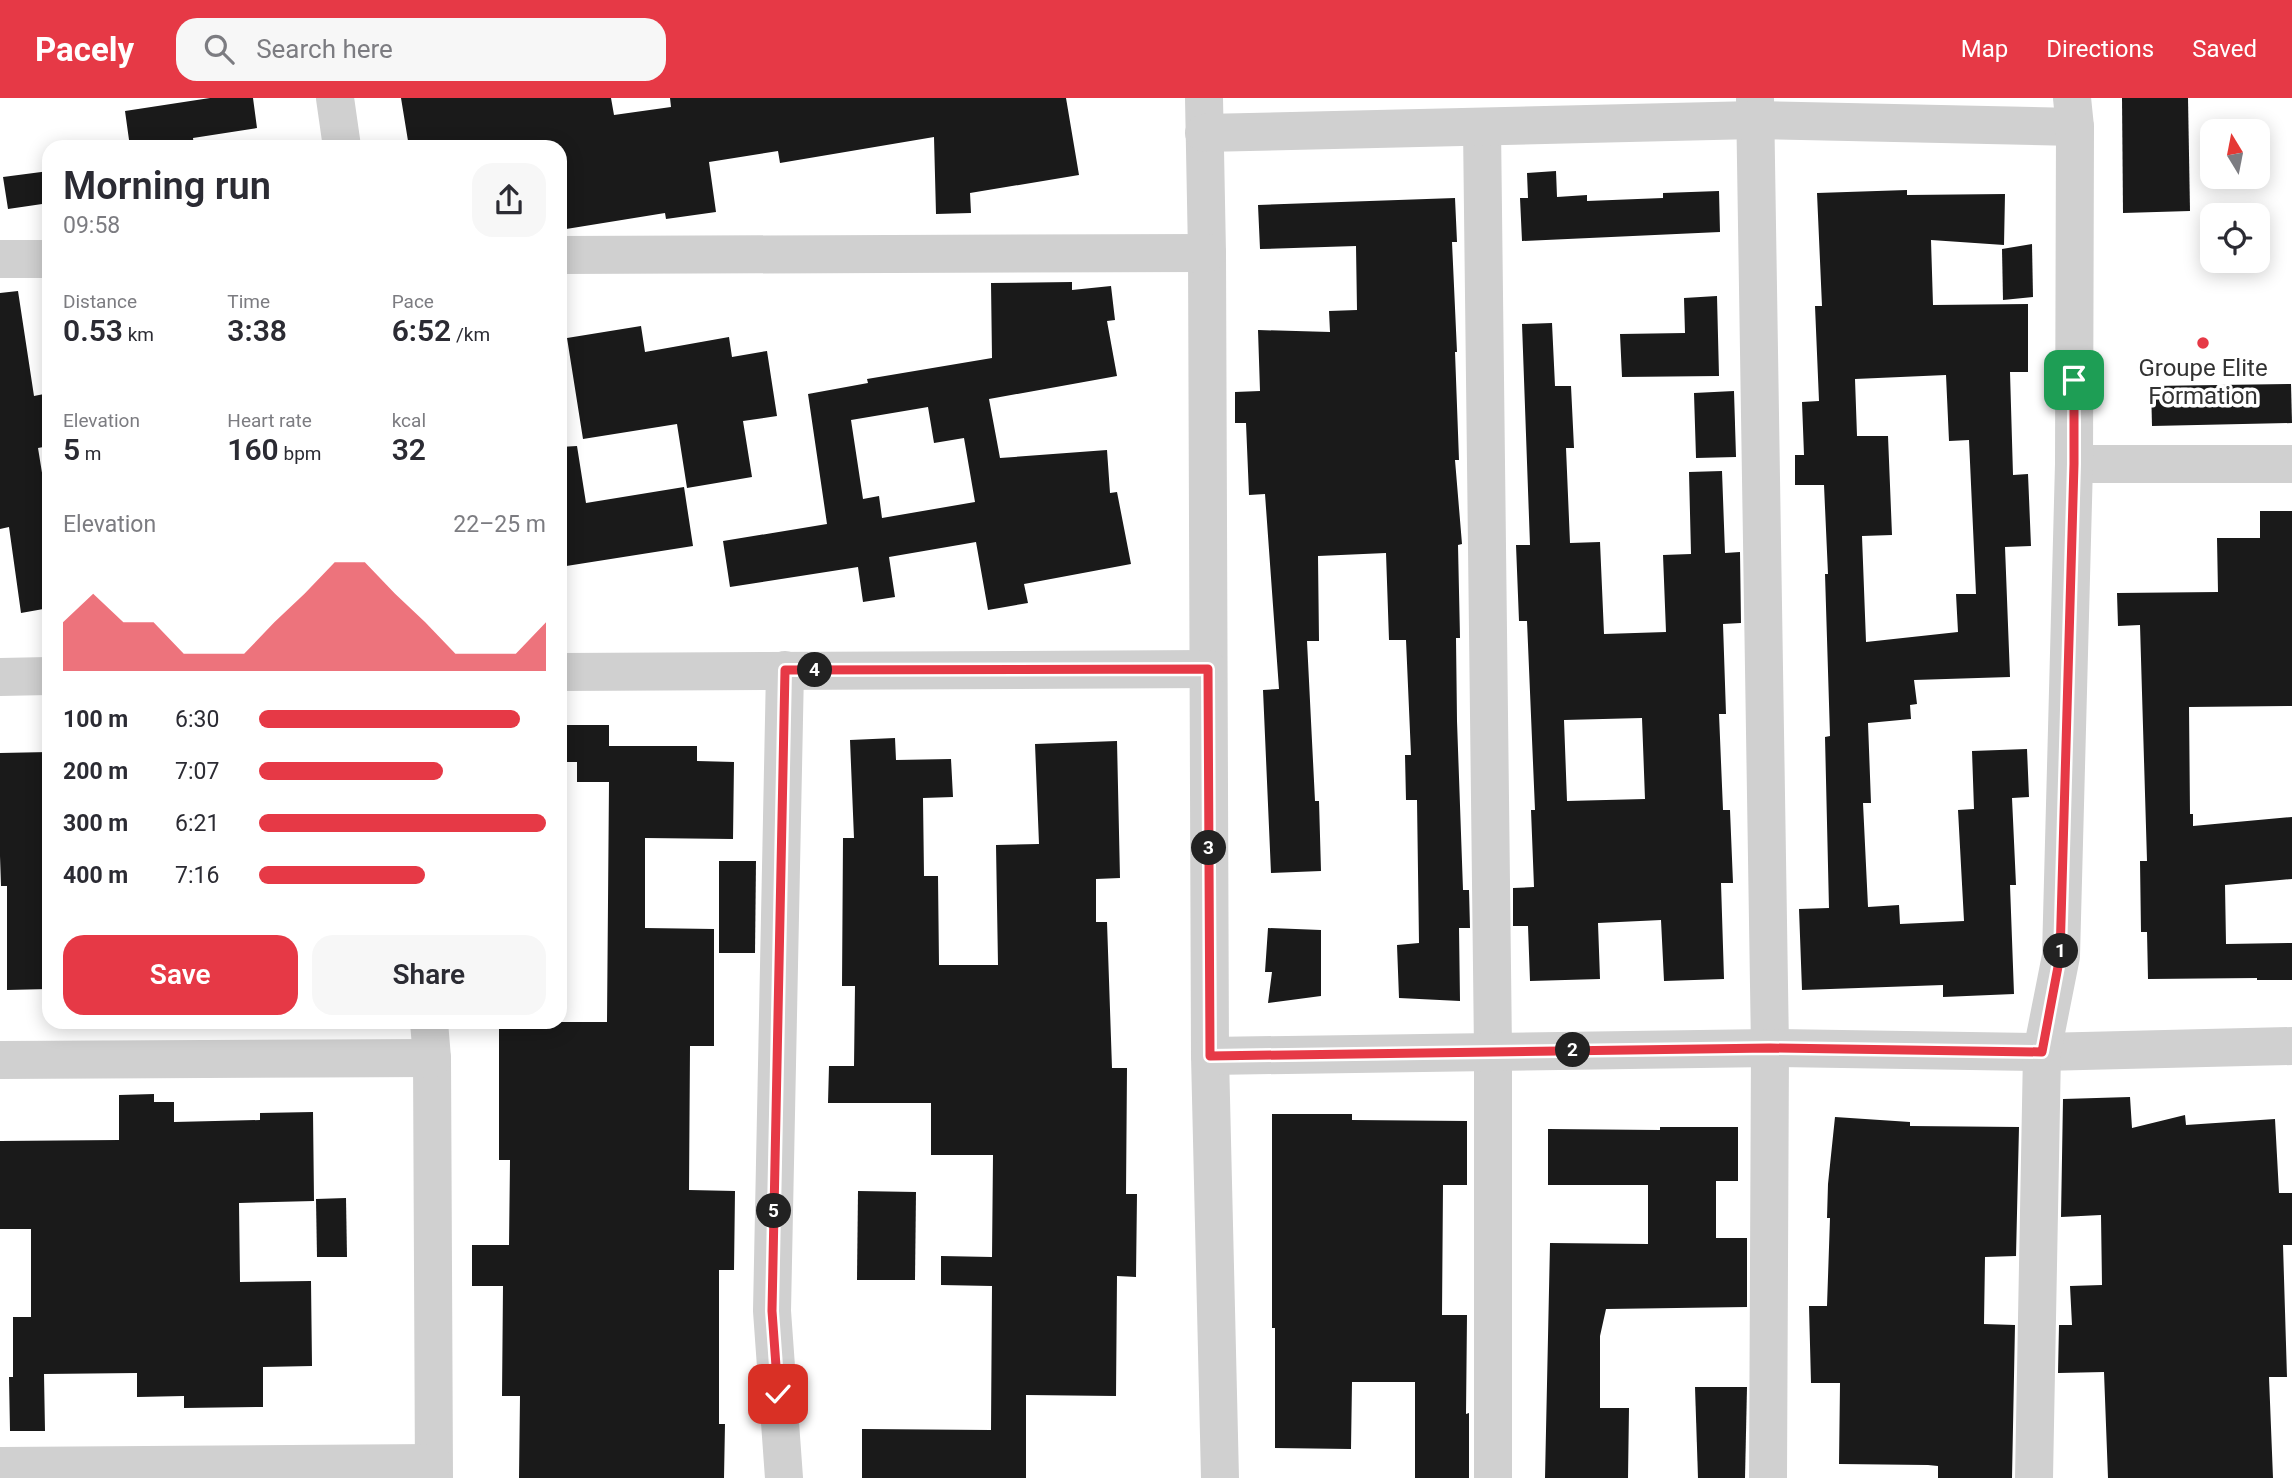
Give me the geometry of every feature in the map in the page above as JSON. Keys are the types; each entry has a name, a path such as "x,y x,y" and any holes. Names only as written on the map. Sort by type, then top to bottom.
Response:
{"street":[{"path":"335,98 341,140"},
{"path":"1755,109 1770,1048 1768,1478"},
{"path":"1220,1478 1210,1056 1208,253 1204,115 1482,127 1755,109 2073,112 2074,464 2060,956 2042,1052 2035,1478"},
{"path":"1482,127 1493,1051 1493,1478"},
{"path":"567,255 1208,253"},
{"path":"0,259 42,259"},
{"path":"2074,464 2292,464"},
{"path":"567,672 1208,669"},
{"path":"784,1478 772,1311 785,670"},
{"path":"0,677 42,677"},
{"path":"0,1060 431,1040 434,1470 0,1466"},
{"path":"1210,1056 1770,1048 2042,1052 2292,1046"}],"building":[{"path":"210,98 253,98 257,128 193,140 129,140 125,111"},
{"path":"401,98 611,98 614,115 671,107 670,98 1066,98 1079,175 970,193 971,213 936,214 934,137 780,163 778,151 709,162 716,212 666,219 665,213 567,229 567,140 408,140"},
{"path":"2122,98 2188,98 2190,211 2123,213"},
{"path":"1556,171 1557,197 1587,195 1587,201 1663,198 1663,193 1719,191 1720,232 1522,241 1520,198 1528,198 1527,173"},
{"path":"42,172 42,204 8,209 3,177"},
{"path":"1907,190 1907,195 2005,194 2004,245 1931,240 1933,305 2028,304 2028,372 2010,372 2013,475 2028,474 2031,546 2005,547 2010,677 1914,680 1917,704 1910,705 1911,719 1868,723 1871,803 1863,803 1868,907 1899,905 1900,924 1964,921 1958,810 1974,809 1972,751 2027,749 2029,797 2012,798 2016,885 2010,885 2014,994 1943,997 1943,985 1802,990 1799,909 1829,908 1825,737 1830,736 1824,485 1795,485 1795,455 1804,455 1802,402 1819,401 1815,306 1822,306 1817,193","holes":["1946,375 1949,441 1969,440 1976,594 1956,594 1958,632 1866,642 1862,536 1892,535 1888,436 1857,436 1855,379"]},
{"path":"1455,198 1457,242 1452,242 1459,460 1455,460 1462,544 1458,545 1460,638 1456,638 1457,721 1463,890 1469,890 1470,928 1459,928 1460,1001 1399,998 1397,945 1419,943 1417,800 1406,800 1405,755 1411,755 1406,640 1389,640 1386,553 1318,556 1319,641 1307,641 1315,801 1319,801 1321,871 1271,873 1263,690 1279,689 1265,494 1249,495 1246,423 1235,423 1235,392 1260,391 1258,330 1330,332 1329,311 1357,310 1356,246 1260,249 1258,205"},
{"path":"2032,244 2033,297 2003,300 2002,249"},
{"path":"1072,282 1072,290 1111,286 1115,320 1107,321 1117,376 989,399 1000,458 1107,450 1110,493 1117,492 1131,564 1024,584 1028,603 988,610 976,542 889,557 895,597 863,602 858,567 730,587 723,541 827,524 808,394 868,383 867,379 992,358 991,283","holes":["928,407 934,443 964,438 975,502 882,518 879,496 863,499 851,420"]},
{"path":"18,291 34,396 42,394 42,447 38,448 42,473 42,609 21,613 9,527 0,529 0,293"},
{"path":"1717,296 1719,376 1622,377 1620,334 1685,333 1684,298"},
{"path":"1552,323 1555,386 1571,386 1574,448 1566,448 1570,543 1600,542 1604,634 1666,632 1663,555 1691,554 1689,472 1722,471 1725,553 1740,552 1741,623 1723,624 1726,714 1719,714 1723,810 1730,810 1733,883 1721,883 1724,979 1664,981 1661,920 1598,923 1600,979 1530,981 1528,926 1513,926 1513,888 1534,887 1531,810 1535,810 1527,621 1519,621 1516,545 1530,545 1522,324","holes":["1642,718 1645,799 1567,801 1564,720"]},
{"path":"641,326 645,352 729,337 732,357 767,351 777,416 743,421 752,477 687,488 677,424 583,439 567,338"},
{"path":"2291,384 2292,423 2152,426 2151,386"},
{"path":"1734,391 1736,457 1696,458 1694,393"},
{"path":"577,446 586,503 684,487 693,546 567,566 567,447"},
{"path":"2260,511 2292,511 2292,706 2189,707 2190,814 2193,814 2193,826 2292,817 2292,879 2225,885 2226,944 2292,943 2292,980 2148,979 2147,932 2141,932 2140,861 2147,861 2140,625 2118,626 2117,593 2218,592 2217,538 2260,538"},
{"path":"567,725 609,725 609,746 697,746 697,761 734,762 733,839 645,838 645,928 714,929 714,1046 690,1046 689,1190 735,1191 734,1270 719,1270 719,1424 725,1424 724,1478 519,1478 520,1396 502,1396 503,1286 472,1286 472,1245 509,1245 510,1160 499,1160 499,1029 567,1029 567,1022 607,1022 609,782 577,782 577,762 567,762"},
{"path":"895,738 896,760 951,759 953,797 923,798 924,876 938,876 939,965 998,965 996,845 1039,844 1035,744 1117,741 1120,878 1096,879 1096,922 1107,922 1112,1068 1127,1068 1126,1194 1137,1194 1136,1277 1117,1276 1116,1396 1026,1395 1026,1478 862,1478 862,1429 991,1430 992,1286 941,1285 941,1256 992,1257 993,1155 931,1155 931,1103 828,1103 829,1066 854,1066 855,986 842,986 843,838 854,838 850,740"},
{"path":"42,752 42,989 7,990 7,886 1,886 0,753"},
{"path":"719,861 756,861 755,953 719,953"},
{"path":"1268,928 1321,930 1321,996 1268,1003 1272,972 1265,972"},
{"path":"154,1094 154,1102 174,1102 174,1122 260,1120 260,1113 313,1112 314,1201 239,1203 240,1282 311,1281 312,1366 263,1367 263,1407 184,1408 184,1396 137,1397 137,1373 44,1374 45,1431 10,1431 9,1377 13,1377 13,1317 31,1317 31,1229 0,1229 0,1141 119,1140 119,1095"},
{"path":"2130,1097 2132,1128 2185,1115 2186,1125 2275,1119 2279,1193 2292,1193 2292,1245 2283,1245 2287,1377 2269,1377 2273,1478 2108,1478 2104,1372 2058,1373 2059,1325 2072,1325 2070,1286 2102,1285 2101,1215 2061,1217 2063,1099"},
{"path":"1272,1114 1352,1114 1352,1120 1467,1121 1467,1185 1443,1185 1442,1315 1467,1315 1466,1414 1469,1413 1469,1478 1415,1478 1415,1382 1352,1382 1351,1449 1275,1448"},
{"path":"1835,1117 1910,1122 1910,1126 2019,1127 2016,1256 1985,1257 1984,1324 2015,1325 2012,1478 1938,1478 1938,1466 1928,1465 1839,1464 1840,1383 1811,1383 1809,1306 1827,1306 1830,1218 1827,1218 1828,1184"},
{"path":"1660,1127 1738,1127 1738,1181 1716,1181 1716,1238 1747,1238 1747,1307 1606,1309 1600,1336 1600,1408 1629,1408 1628,1478 1545,1478 1550,1243 1648,1244 1648,1185 1548,1185 1548,1129 1660,1130"},
{"path":"858,1191 916,1192 915,1280 857,1280"},
{"path":"346,1198 347,1257 317,1257 316,1199"},
{"path":"1695,1387 1747,1387 1745,1478 1698,1478"}],"place":[{"name":"Groupe Elite Formation","path":"2203,343"}],"route":[{"path":"778,1394 772,1311 785,670 1208,669 1210,1056 1770,1048 2042,1052 2060,956 2074,380"}]}
